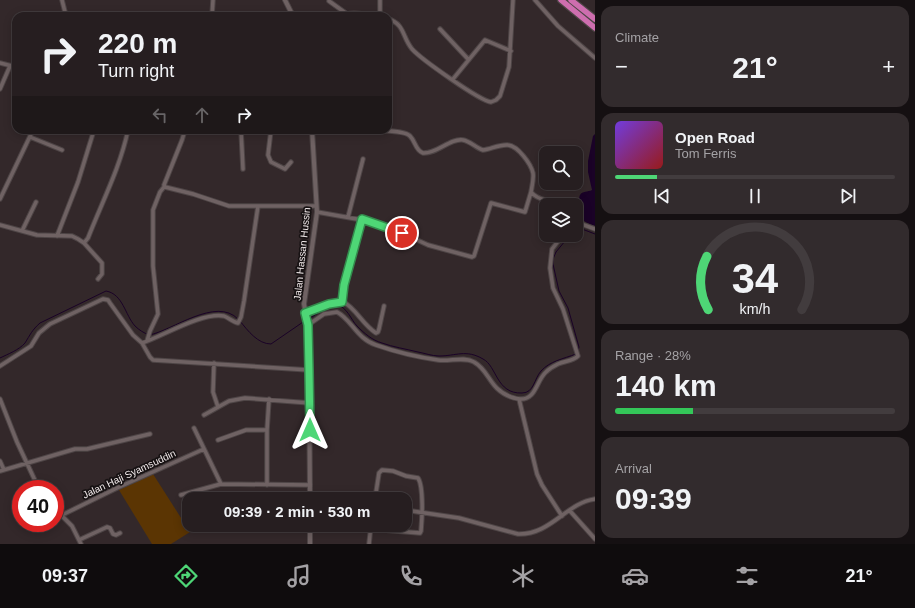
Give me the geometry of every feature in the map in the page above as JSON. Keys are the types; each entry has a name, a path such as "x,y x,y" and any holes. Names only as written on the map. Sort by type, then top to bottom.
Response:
{"highway":[{"path":"561,0 595,28"},
{"path":"571,0 595,19"}],"street":[{"path":"62,0 65,12"},
{"path":"212,12 214,0"},
{"path":"285,0 290,12"},
{"path":"380,0 381,12"},
{"path":"392,20 399,24 410,45 418,54 486,102 494,101 500,96 509,67 513,0"},
{"path":"535,0 558,26 595,58"},
{"path":"329,1 344,12"},
{"path":"440,29 468,59"},
{"path":"453,79 485,40 511,51"},
{"path":"0,63 10,66 0,89"},
{"path":"316,212 362,219 402,233 428,245 474,257 490,203 525,212 534,177 531,168 522,155 511,146 505,145 483,150 466,140 458,140 432,152 423,153 416,148 410,136 392,131"},
{"path":"0,200 31,134"},
{"path":"57,236 78,182 93,134"},
{"path":"84,243 88,238 110,189 122,156 127,134"},
{"path":"147,339 158,314 153,266 153,210 160,192 164,187 184,134"},
{"path":"241,134 243,169"},
{"path":"271,134 268,155 270,162 285,169 291,162"},
{"name":"Jalan Hassan Hussin","path":"310,492 309,370 307,324 304,304 316,212 312,134"},
{"path":"30,137 62,150"},
{"path":"348,217 363,159"},
{"path":"164,187 193,194 229,206 316,206"},
{"path":"531,192 540,198"},
{"path":"22,232 36,202"},
{"path":"142,343 147,339 169,330 210,317 224,316 236,324 238,322 241,317 249,272 258,206"},
{"path":"342,302 344,285 362,219"},
{"path":"583,225 595,229"},
{"path":"0,226 37,236 72,236 78,239 84,243 102,263 102,274 98,279"},
{"path":"307,324 324,314 337,312 342,315 356,332 373,344 403,354 440,360 465,359 474,362 479,365 498,390 504,394 519,399 528,398 532,394 540,379 551,368 577,358 578,356 563,308 553,288 550,268 552,249 558,242"},
{"path":"0,366 31,346 39,333 50,324 101,299 108,300 133,335 142,343 153,360 309,370"},
{"path":"305,315 329,304 342,302 348,303 376,333 379,329 384,306"},
{"path":"214,363 213,392 218,407"},
{"path":"204,415 229,401 242,398 310,403"},
{"path":"0,399 35,480"},
{"path":"267,485 267,430 270,399"},
{"path":"519,399 537,474 542,485 562,516"},
{"path":"194,428 221,484"},
{"path":"218,440 246,430 267,430"},
{"path":"0,461 2,470 74,449 87,449 150,434"},
{"name":"Jalan Haji Syamsuddin","path":"64,514 117,488 204,449"},
{"path":"376,492 379,473 382,470 393,471 406,476 415,477 419,480 422,513 421,531 420,533 412,532"},
{"path":"193,492 221,484 310,484"},
{"path":"412,511 459,518 518,534 525,534 540,530 580,503 595,499"},
{"path":"570,511 595,539"},
{"path":"64,517 72,526 80,542 106,528 110,528 113,534 116,535 120,533"},
{"path":"310,532 310,544"},
{"path":"369,544 370,532"}],"shaded area":[{"path":"595,134 595,226 583,220 583,198 579,198 584,192 592,190 588,172 588,161 593,136"},
{"path":"153,474 182,519 182,532 190,532 171,544 152,544 119,490"}],"waterway":[{"path":"583,229 595,234"},
{"path":"564,242 556,252 553,259 553,264 559,291 568,308 579,347 578,351"},
{"path":"0,358 20,348 40,323 106,291 112,293 120,300 135,326 149,335 206,313 218,311 229,313 238,319"},
{"path":"309,319 329,306 340,306 363,332 378,342 434,356 461,354 471,354 477,356 488,363 502,385 513,392 522,393 529,391 541,371 548,365 576,354"},
{"path":"240,321 250,333 262,342 271,344 306,320"}],"route":[{"path":"310,430 308,325 305,313 325,305 342,302 344,285 362,219 402,233"}]}
